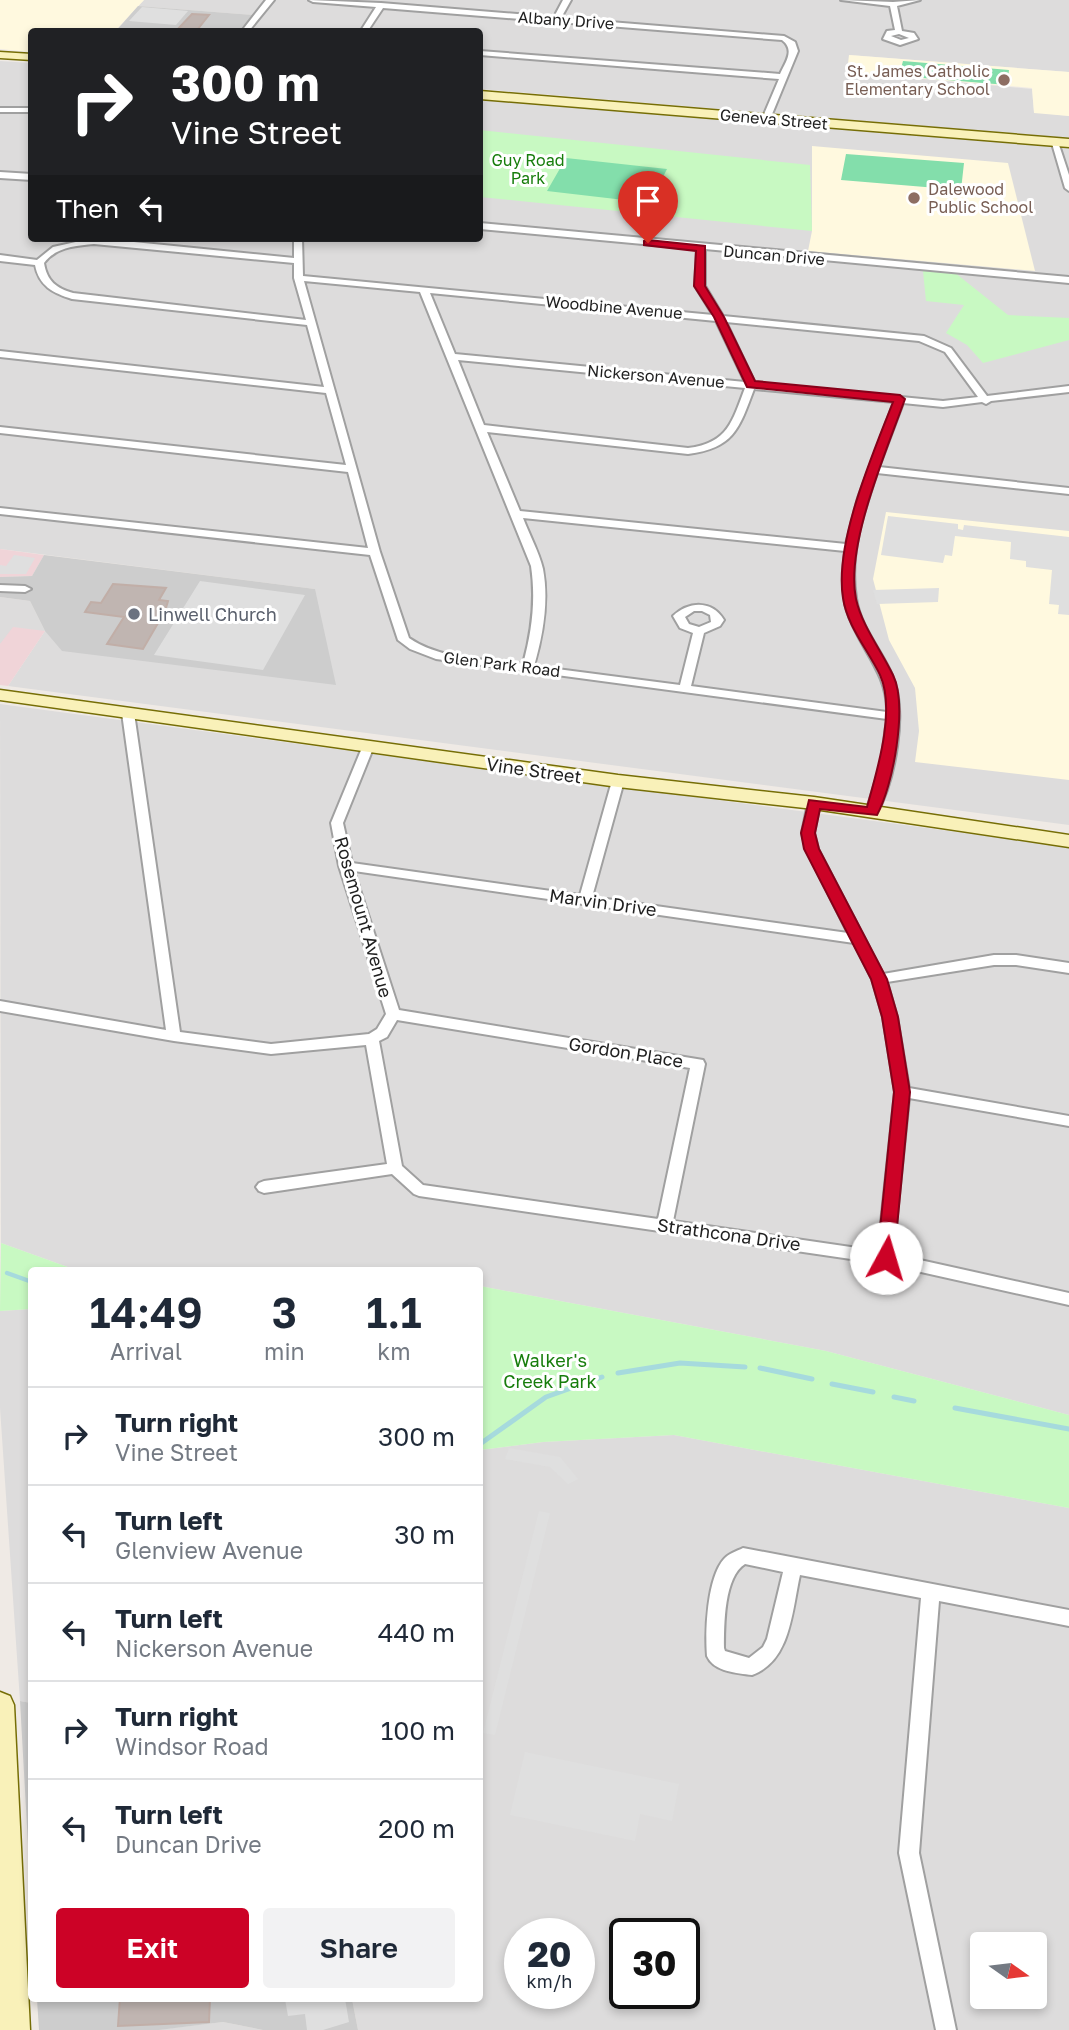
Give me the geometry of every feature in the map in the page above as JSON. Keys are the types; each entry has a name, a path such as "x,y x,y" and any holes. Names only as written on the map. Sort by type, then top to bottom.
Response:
{"main road":[{"path":"0,55 28,57"},
{"name":"Geneva Street","path":"483,95 1069,143"},
{"name":"Vine Street","path":"3,696 618,782 814,803 1069,841"},
{"path":"0,1705 14,2030"}],"street":[{"path":"247,28 270,0"},
{"name":"Albany Drive","path":"313,0 778,36 792,44 794,51 784,77"},
{"path":"557,19 567,0"},
{"path":"845,0 893,4 916,0"},
{"path":"893,4 899,32"},
{"path":"366,28 381,5"},
{"path":"483,53 784,77 766,119"},
{"path":"0,110 28,110"},
{"path":"1054,142 1069,188"},
{"path":"0,175 28,177"},
{"name":"Duncan Drive","path":"483,226 1069,280"},
{"path":"86,242 64,245 45,253 39,263 40,275 48,286 72,296 311,323"},
{"path":"104,242 297,261"},
{"name":"Glen Park Road","path":"298,242 299,278 311,323 375,552 404,640 422,651 440,657 892,716"},
{"path":"481,428 703,450 724,442 751,384 719,317 700,286 701,248"},
{"path":"0,258 39,263"},
{"name":"Woodbine Avenue","path":"299,278 921,338 947,350 986,401"},
{"path":"424,290 537,566 540,582 539,628 528,667"},
{"path":"0,354 329,390"},
{"name":"Nickerson Avenue","path":"452,357 943,404 986,401 1069,389"},
{"path":"872,812 888,757 892,698 888,678 865,638 849,598 852,548 860,509 900,399"},
{"path":"0,430 351,469"},
{"path":"874,470 1069,491"},
{"path":"0,511 375,552"},
{"path":"515,514 852,548"},
{"path":"0,588 25,589"},
{"path":"685,687 699,631"},
{"path":"128,713 174,1036"},
{"name":"Rosemount Avenue","path":"368,746 337,823 346,866 393,1014 382,1033 372,1039"},
{"path":"585,899 618,782"},
{"path":"814,803 808,833 812,849 879,979 890,1017 902,1092 886,1258"},
{"name":"Marvin Drive","path":"346,866 860,939"},
{"path":"879,979 994,960 1016,960 1069,968"},
{"path":"0,1006 174,1036 271,1049 372,1039 395,1168 264,1187"},
{"name":"Gordon Place","path":"393,1014 698,1064 664,1225"},
{"path":"902,1092 1069,1121"},
{"name":"Strathcona Drive","path":"395,1168 419,1190 886,1258 1069,1299"},
{"path":"794,1564 776,1641 769,1653 752,1667 729,1663 716,1656 714,1645 723,1582 730,1565 743,1556 794,1564 1069,1618"},
{"path":"931,1591 908,1853 946,2030"}],"shaded area":[{"path":"0,0 144,0 118,28 28,28 28,52 0,49"},
{"path":"144,0 1069,0 1069,72 850,55 847,72 1032,89 1034,112 1069,116 1069,138 483,89 483,28 241,28 252,15 138,6"},
{"path":"138,6 253,15 242,28 119,28"},
{"path":"142,7 188,11 176,25 129,21"},
{"name":"St. James Catholic Elementary School","path":"849,55 1069,72 1069,116 1034,113 1032,88 847,72"},
{"path":"0,61 28,63 28,242 483,242 483,97 1069,146 1069,825 8,686 45,631 315,589 0,549"},
{"name":"Dalewood Public School","path":"812,146 1008,163 1035,271 808,251 812,231"},
{"path":"886,512 1069,531 1069,780 915,762 919,731 915,688 889,640 873,579"},
{"path":"888,516 958,524 958,529 963,530 964,525 1069,537 1069,615 1058,614 1059,605 1049,604 1052,570 1026,567 1026,561 1010,559 1011,542 955,536 952,556 945,555 943,563 881,555"},
{"path":"0,549 44,555 32,576 0,577"},
{"path":"14,555 35,558 26,574 0,574 0,565 6,566"},
{"path":"44,555 315,589 336,685 62,651 45,631 30,601 0,597 0,577 32,576"},
{"path":"200,581 305,595 263,670 154,655"},
{"path":"939,588 938,602 877,604 873,590"},
{"path":"0,597 30,601 45,631 0,644"},
{"path":"13,627 45,631 8,686 0,685 0,644"},
{"path":"0,704 1069,847 1069,1415 826,1351 483,1287 483,1267 68,1267 1,1243"},
{"path":"28,1309 28,1702 20,1701 0,1408 0,1311"},
{"path":"674,1435 1069,1508 1069,2030 358,2030 353,2002 483,2002 483,1450 543,1442"},
{"path":"509,1448 560,1457 578,1479 568,1484 550,1467 505,1459"},
{"path":"539,1511 550,1513 495,1735 483,1733"},
{"path":"20,1701 28,1702 28,1844"},
{"path":"525,1752 679,1784 672,1821 640,1814 635,1841 510,1815"},
{"path":"37,2002 353,2002 358,2030 263,2030 223,2022 159,2030 39,2030"},
{"path":"286,2002 346,2002 349,2022 323,2030 307,2030 305,2014 288,2016"},
{"path":"223,2022 263,2030 156,2030"}],"green space":[{"path":"903,61 1009,70 1007,85 899,76"},
{"name":"Guy Road Park","path":"483,130 810,165 812,231 483,197"},
{"path":"846,154 964,163 961,190 841,180"},
{"path":"566,158 667,169 650,203 547,191"},
{"path":"923,271 954,272 1008,315 1069,318 1069,340 983,363 967,345 946,333 964,305 926,301"},
{"path":"1,1243 68,1267 28,1267 28,1309 0,1311"},
{"name":"Walker's Creek Park","path":"483,1287 826,1351 1069,1415 1069,1508 674,1435 543,1442 483,1450"}],"building":[{"path":"192,14 209,15 199,28 179,28"},
{"name":"Linwell Church","path":"113,584 166,588 159,600 168,601 165,611 143,649 107,644 124,617 85,612 91,602 101,603"},
{"path":"120,2002 210,2002 209,2022 118,2026"}],"waterway":[{"path":"7,1273 28,1281"},
{"path":"618,1373 680,1363 745,1367"},
{"path":"760,1368 812,1379"},
{"path":"483,1442 546,1397 602,1377"},
{"path":"832,1384 873,1392"},
{"path":"894,1397 914,1401"},
{"path":"955,1408 1069,1429"}],"place":[{"name":"St. James Catholic Elementary School","path":"1004,80"},
{"name":"Dalewood Public School","path":"914,198"},
{"name":"Linwell Church","path":"134,614"}],"route":[{"path":"648,243 701,248 700,286 719,317 751,384 900,399 856,522 850,566 849,598 865,638 888,678 892,698 888,757 872,812 814,803 808,833 812,849 879,979 890,1017 902,1092 886,1258"}]}
